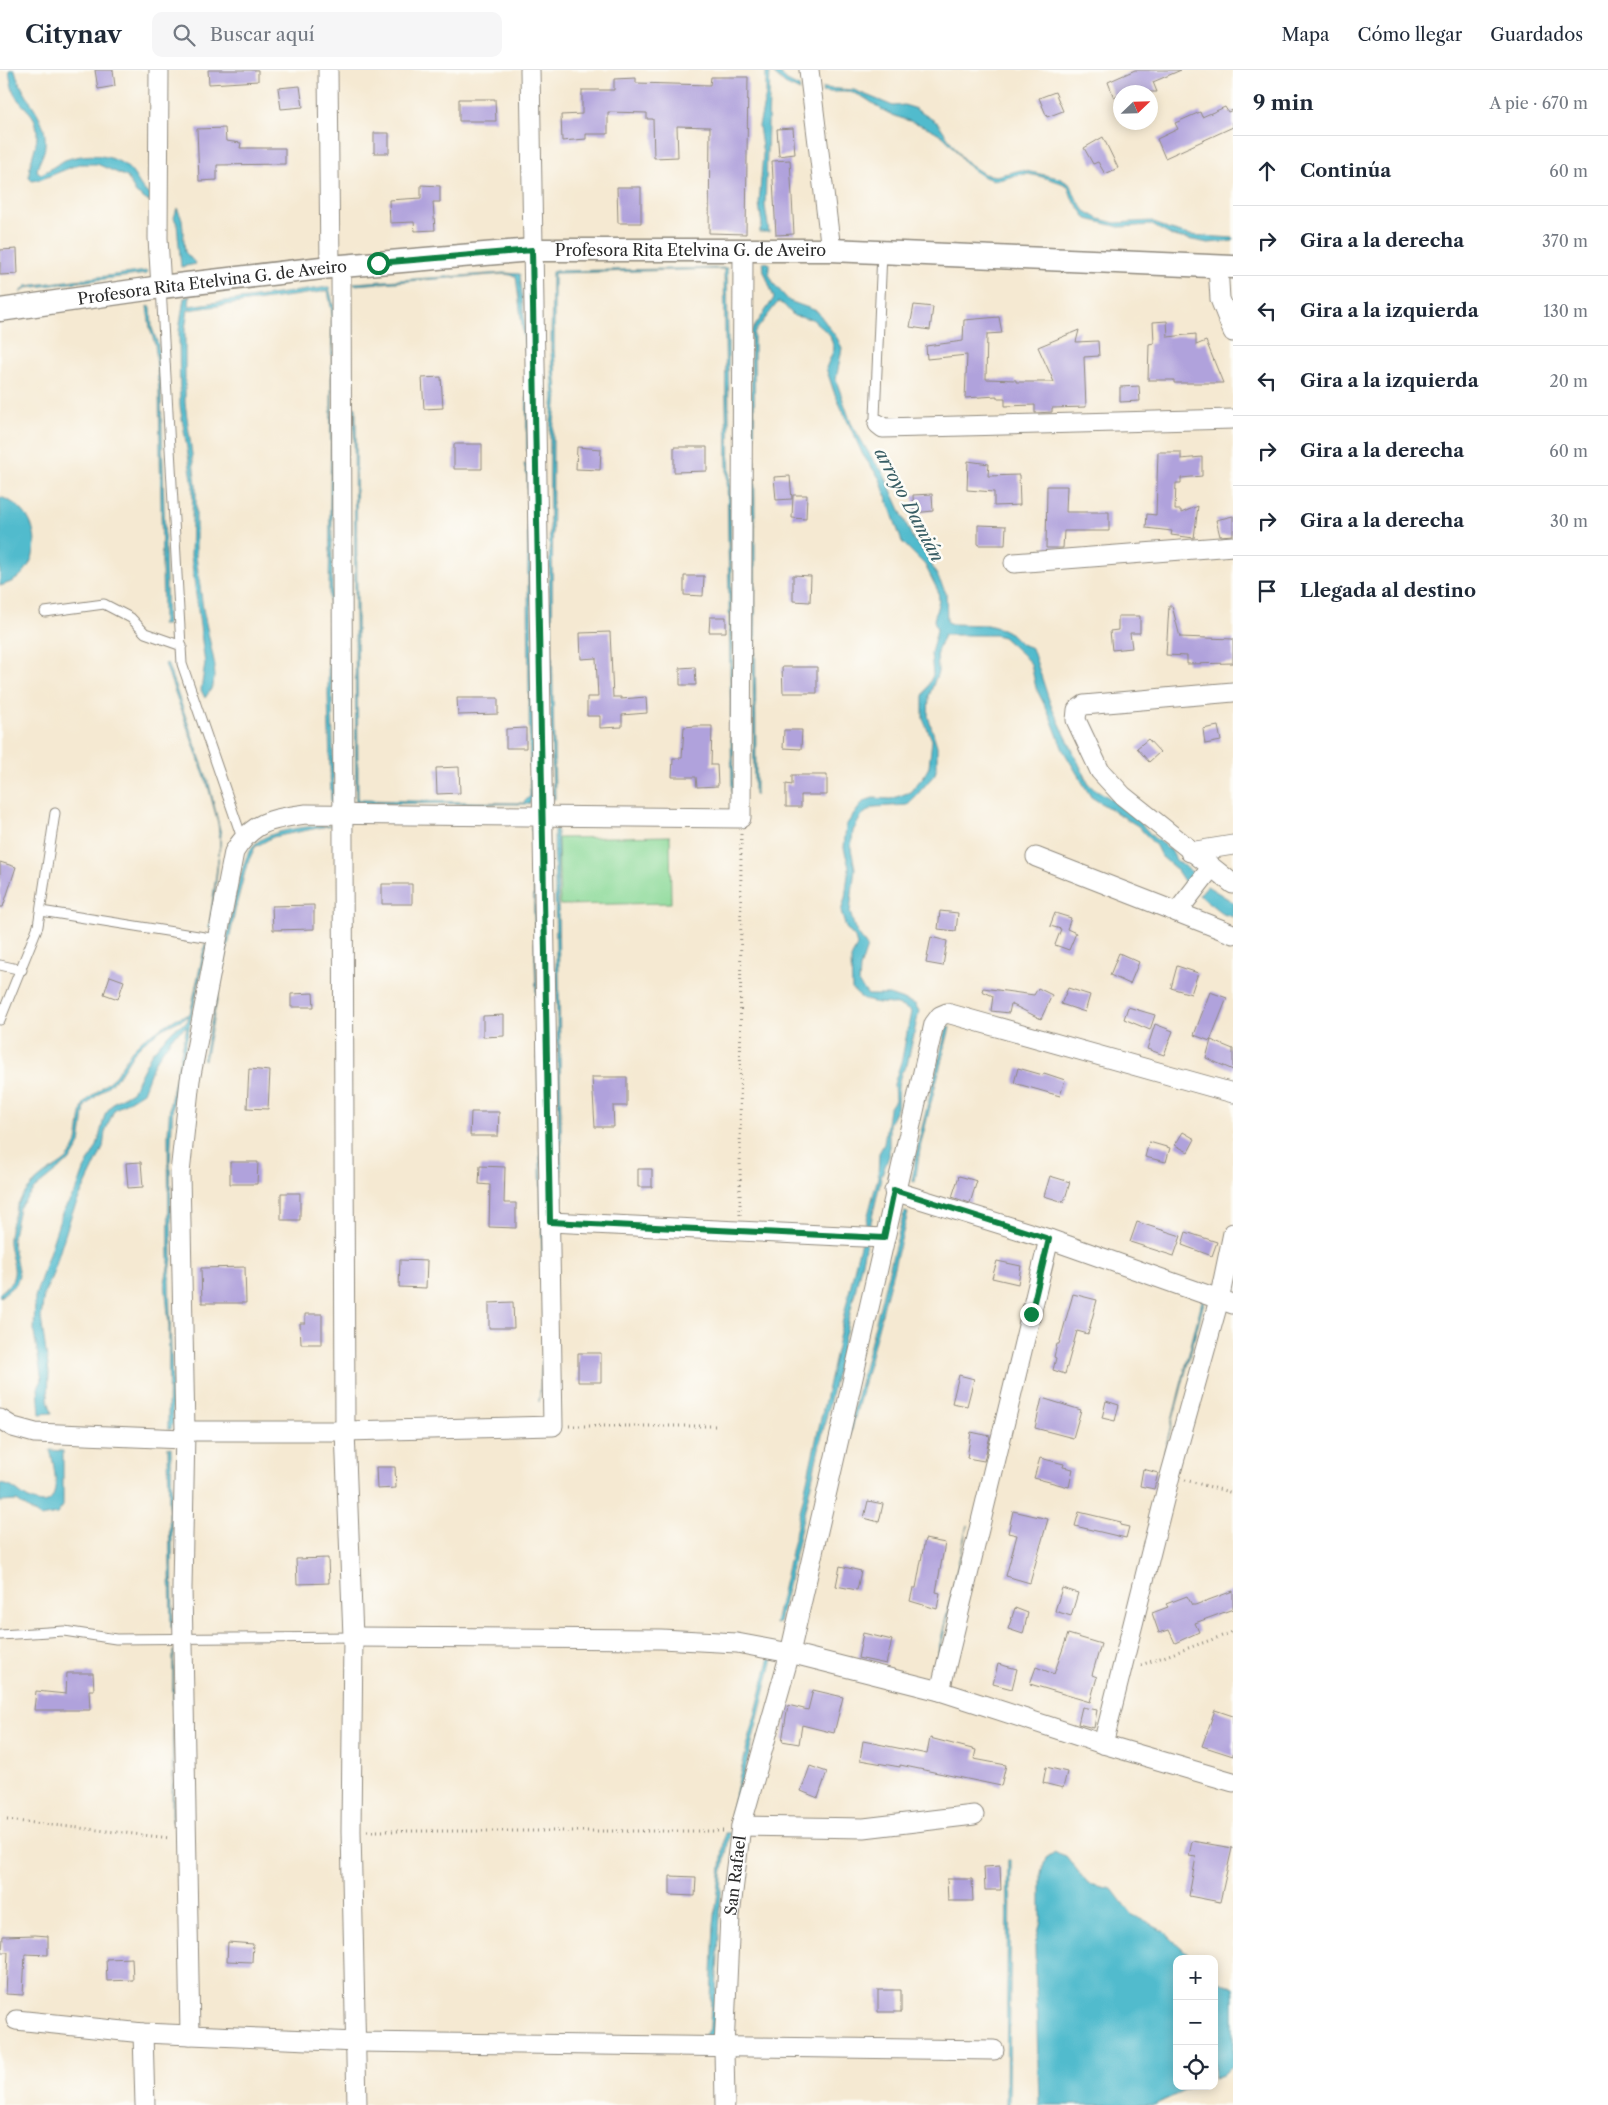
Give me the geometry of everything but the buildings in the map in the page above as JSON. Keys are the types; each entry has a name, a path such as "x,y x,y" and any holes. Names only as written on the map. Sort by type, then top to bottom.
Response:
{"street":[{"path":"159,70 158,238 161,287"},
{"path":"328,70 336,266 344,814 345,1431 353,1637 351,1831 357,2105"},
{"path":"0,1419 13,1427 35,1433 184,1435 553,1426 530,70"},
{"path":"809,70 831,250"},
{"path":"190,2035 183,1638 184,1435 180,1173 190,1080 234,852 242,838 257,826 272,819 306,814 741,818 747,249"},
{"name":"Profesora Rita Etelvina G. de Aveiro","path":"0,310 161,287 336,266 532,250 831,250 1226,267"},
{"path":"1226,267 1220,299 1233,332"},
{"path":"878,424 883,428 1233,419"},
{"path":"1014,563 1233,546"},
{"path":"1233,692 1084,705 1077,710 1076,720 1100,771 1123,796 1190,852 1233,884"},
{"path":"1190,852 1233,845"},
{"path":"1036,857 1233,934"},
{"path":"1177,912 1211,868"},
{"name":"San Rafael","path":"725,2105 724,2048 730,1916 741,1829 790,1653 894,1190 934,1024 940,1016 947,1013 1233,1093"},
{"path":"894,1190 1049,1239 1226,1302"},
{"path":"550,1222 884,1238"},
{"path":"1103,1744 1170,1476 1226,1302 1233,1233"},
{"path":"940,1691 1049,1239"},
{"path":"353,1637 700,1640 737,1643 790,1653 940,1691 1103,1744 1233,1782"},
{"path":"741,1829 864,1828 974,1814"},
{"path":"16,2020 142,2033 357,2042 994,2050"},
{"path":"142,2033 145,2105"}],"lane":[{"path":"878,424 875,417 882,252"},
{"path":"161,287 182,664 242,838"},
{"path":"45,612 104,604 131,618 146,633 182,646"},
{"path":"0,1020 22,970 38,926 55,813"},
{"path":"41,911 217,939"},
{"path":"0,965 22,970"},
{"path":"0,1635 64,1630 116,1639 353,1637"}],"path":[{"path":"740,1231 741,818"},
{"path":"553,1426 718,1426"},
{"path":"1170,1476 1233,1494"},
{"path":"1121,1672 1233,1632"},
{"path":"7,1820 187,1840"},
{"path":"351,1831 741,1829"}],"green space":[{"path":"670,836 671,903 560,905 558,838"}],"water":[{"path":"9,70 15,70 23,90 43,125 45,148 37,171 41,174 65,160 81,156 105,157 119,162 130,170 151,196 149,202 136,193 127,177 97,164 79,164 42,179 32,181 29,178 29,171 36,145 36,124 32,115 14,93"},
{"path":"766,70 770,70 765,206 769,232 759,232 762,225 759,204 763,154 759,126 766,94"},
{"path":"770,70 777,70 787,81 799,87 800,91 785,84"},
{"path":"823,88 854,90 893,106 904,105 914,108 938,123 960,155 971,166 984,174 996,176 1021,170 1059,178 1071,185 1076,198 1085,211 1099,219 1115,223 1152,221 1167,229 1189,235 1233,238 1233,241 1208,243 1172,236 1152,225 1119,227 1087,219 1072,198 1068,186 1040,176 1028,174 1019,174 996,180 987,178 966,164 947,140 927,127 888,113 856,94 822,92"},
{"path":"177,208 182,219 185,252 196,264 181,267 177,224 174,218"},
{"path":"763,262 769,263 769,274 774,284 789,301 817,311 837,338 842,348 836,380 851,423 873,460 883,472 913,539 926,554 946,593 947,621 951,624 988,625 1002,629 1010,633 1021,644 1032,648 1050,703 1089,785 1130,811 1153,837 1171,850 1176,860 1196,875 1188,887 1176,869 1161,856 1156,846 1138,826 1091,797 1063,750 1050,716 1036,688 1031,664 1022,654 1003,637 995,635 944,635 937,652 938,672 929,696 928,716 937,746 935,774 908,805 874,807 862,815 853,831 851,849 855,868 850,912 855,929 867,947 860,968 859,984 868,995 889,995 915,1004 919,1011 907,1065 901,1073 898,1086 897,1108 889,1124 889,1156 882,1174 779,1623 775,1624 857,1257 878,1177 879,1153 884,1144 889,1109 895,1100 894,1084 902,1059 911,1012 904,1007 866,1000 852,989 851,959 857,945 855,938 846,928 841,912 849,867 844,848 846,825 864,801 873,798 891,799 910,792 929,767 932,740 923,719 923,696 933,675 931,653 937,630 934,620 939,600 938,591 925,565 902,542 880,479 863,455 834,392 826,368 834,349 830,335 812,319 794,316 784,305 778,302 754,333 756,795 754,795 751,332 774,298 764,271"},
{"path":"727,268 734,797 732,798 724,269 554,273 554,350 557,396 553,431 552,643 555,799 553,799 549,643 550,430 554,397 551,351 552,272"},
{"path":"147,271 147,274 26,288 20,293 26,286"},
{"path":"504,273 520,274 528,359 529,450 527,451 526,359 516,276 505,274 354,285 354,283"},
{"path":"329,287 335,313 332,383 334,803 331,803 328,694 332,313 328,291 188,310 185,329 185,403 196,484 196,556 203,609 215,666 213,686 205,698 201,690 205,664 191,556 193,485 180,406 179,331 184,298 190,296 189,306"},
{"path":"147,306 151,307 152,328 158,344 167,625 161,625 163,620 159,392 155,344 150,329"},
{"path":"354,407 356,408 358,800 523,803 530,796 527,475 524,464 529,465 534,772 531,801 529,804 356,803"},
{"path":"0,497 13,503 23,511 30,521 34,532 35,544 33,556 27,568 18,578 0,586"},
{"path":"167,663 209,784 221,834 220,844 218,823 208,786 165,664"},
{"path":"333,825 273,837 255,847 247,864 236,906 205,1060 203,1059 236,891 247,856 253,846 260,840 279,832 313,826"},
{"path":"533,827 546,1331 539,1402 544,1331 532,831 530,828"},
{"path":"557,829 562,1202 560,1203 554,830"},
{"path":"220,847 211,928 209,928"},
{"path":"1207,886 1233,902 1233,917 1223,914 1199,895"},
{"path":"205,944 207,945 173,1103 170,1162 172,1258 169,1281 173,1422 171,1429 168,1429 169,1326 165,1282 169,1263 168,1133 170,1103 187,1026 173,1036 154,1063 143,1092 114,1110 105,1132 103,1148 72,1213 52,1276 44,1294 41,1318 49,1373 48,1400 52,1413 40,1414 38,1388 42,1380 34,1333 35,1297 62,1213 77,1189 84,1170 97,1146 105,1114 114,1102 132,1092 151,1054 174,1029 187,1022 189,1016 162,1029 144,1042 134,1052 118,1077 85,1106 80,1144 71,1159 34,1189 19,1208 12,1240 19,1275 16,1284 0,1297 0,1293 12,1281 14,1276 9,1239 16,1209 23,1196 33,1184 65,1161 71,1154 77,1142 84,1103 115,1076 132,1050 143,1039 177,1018 190,1014"},
{"path":"947,1026 950,1027 921,1143 915,1182 912,1181 918,1144"},
{"path":"904,1212 908,1213 827,1525 824,1525"},
{"path":"1203,1297 1205,1298 1161,1465"},
{"path":"168,1447 171,1448 173,1627 171,1628"},
{"path":"50,1450 63,1451 63,1506 57,1514 40,1517 17,1501 0,1502 0,1484 12,1487 27,1498 39,1503 48,1502 53,1497 55,1478"},
{"path":"967,1525 935,1675 933,1674"},
{"path":"174,1651 173,1823 172,1822"},
{"path":"771,1652 774,1654 734,1815 730,1815"},
{"path":"725,1833 730,1833 722,1875 714,2033 711,2044 701,2041 710,2027 714,1924"},
{"path":"1055,1852 1066,1856 1088,1884 1112,1889 1131,1914 1163,1931 1190,1955 1173,1955 1173,2090 1186,2090 1154,2105 1039,2105 1035,1946 1041,1920 1041,1873 1046,1858"},
{"path":"1008,1860 1011,1860 1009,2105 1006,2105"},
{"path":"1218,1980 1233,1988 1233,2065 1225,2074 1218,2077"}],"route":[{"path":"378,263 532,250 550,1222 884,1238 894,1190 1049,1239 1031,1314"}],"water label":[{"name":"arroyo Damián","path":"909,505"}]}
